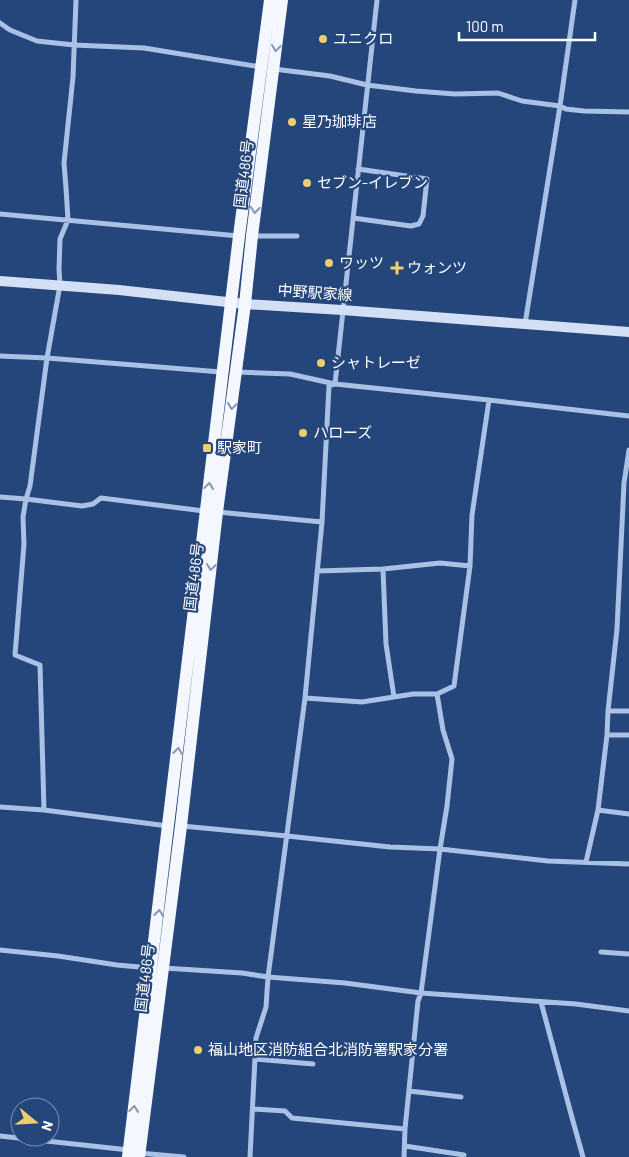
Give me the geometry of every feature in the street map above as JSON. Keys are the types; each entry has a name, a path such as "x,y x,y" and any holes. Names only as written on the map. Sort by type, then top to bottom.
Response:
{"highway":[{"name":"国道486号","path":"134,1154 212,511 223,372 231,302 245,236 267,68 270,0"},
{"name":"国道486号","path":"267,68 282,0"},
{"name":"国道486号","path":"212,511 236,372 245,304 245,236"}],"main road":[{"name":"中野駅家線","path":"0,281 119,290 245,304 629,332"}],"street":[{"path":"44,810 40,665 15,656 24,544 23,517 30,486 47,358 60,285 60,239 68,220 64,163 73,77 76,0"},
{"path":"335,384 377,0"},
{"path":"525,324 575,0"},
{"path":"0,23 10,30 37,41 74,45 144,48 330,76 367,85 455,94 498,93 522,101 560,106 566,110 629,112"},
{"path":"353,218 412,226 419,224 423,216 427,179 358,169"},
{"path":"0,214 245,236 297,236"},
{"path":"0,356 223,372"},
{"path":"236,372 290,374 335,384 629,416"},
{"path":"250,1157 256,1038 266,1007 268,977 305,698 322,522 329,386 335,384"},
{"path":"305,698 362,702 413,694 437,694 454,686 470,566 472,515 489,400"},
{"path":"586,862 598,810 607,735 617,629 624,484 629,450"},
{"path":"0,497 82,506 93,504 102,498 322,522"},
{"path":"317,571 384,569 440,563 470,566"},
{"path":"384,569 386,644 394,697"},
{"path":"404,1157 418,1000 421,993 452,760 443,730 437,694"},
{"path":"608,711 629,711"},
{"path":"607,735 629,735"},
{"path":"0,807 44,810 175,826 390,847 440,849 548,861 629,864"},
{"path":"598,810 629,814"},
{"path":"0,950 116,965 242,973 421,993 576,1004 629,1011"},
{"path":"601,952 629,954"},
{"path":"541,1002 583,1157"},
{"path":"255,1059 313,1064"},
{"path":"409,1091 461,1097"},
{"path":"253,1109 285,1111 292,1118 405,1129"},
{"path":"0,1136 134,1154 184,1157"},
{"path":"405,1146 464,1155"}],"place":[{"name":"ユニクロ","path":"323,39"},
{"name":"星乃珈琲店","path":"292,122"},
{"name":"セブン-イレブン","path":"307,183"},
{"name":"ワッツ","path":"329,263"},
{"name":"ウォンツ","path":"397,268"},
{"name":"シャトレーゼ","path":"321,363"},
{"name":"ハローズ","path":"303,433"},
{"name":"駅家町","path":"207,448"},
{"name":"福山地区消防組合北消防署駅家分署","path":"198,1050"}]}
